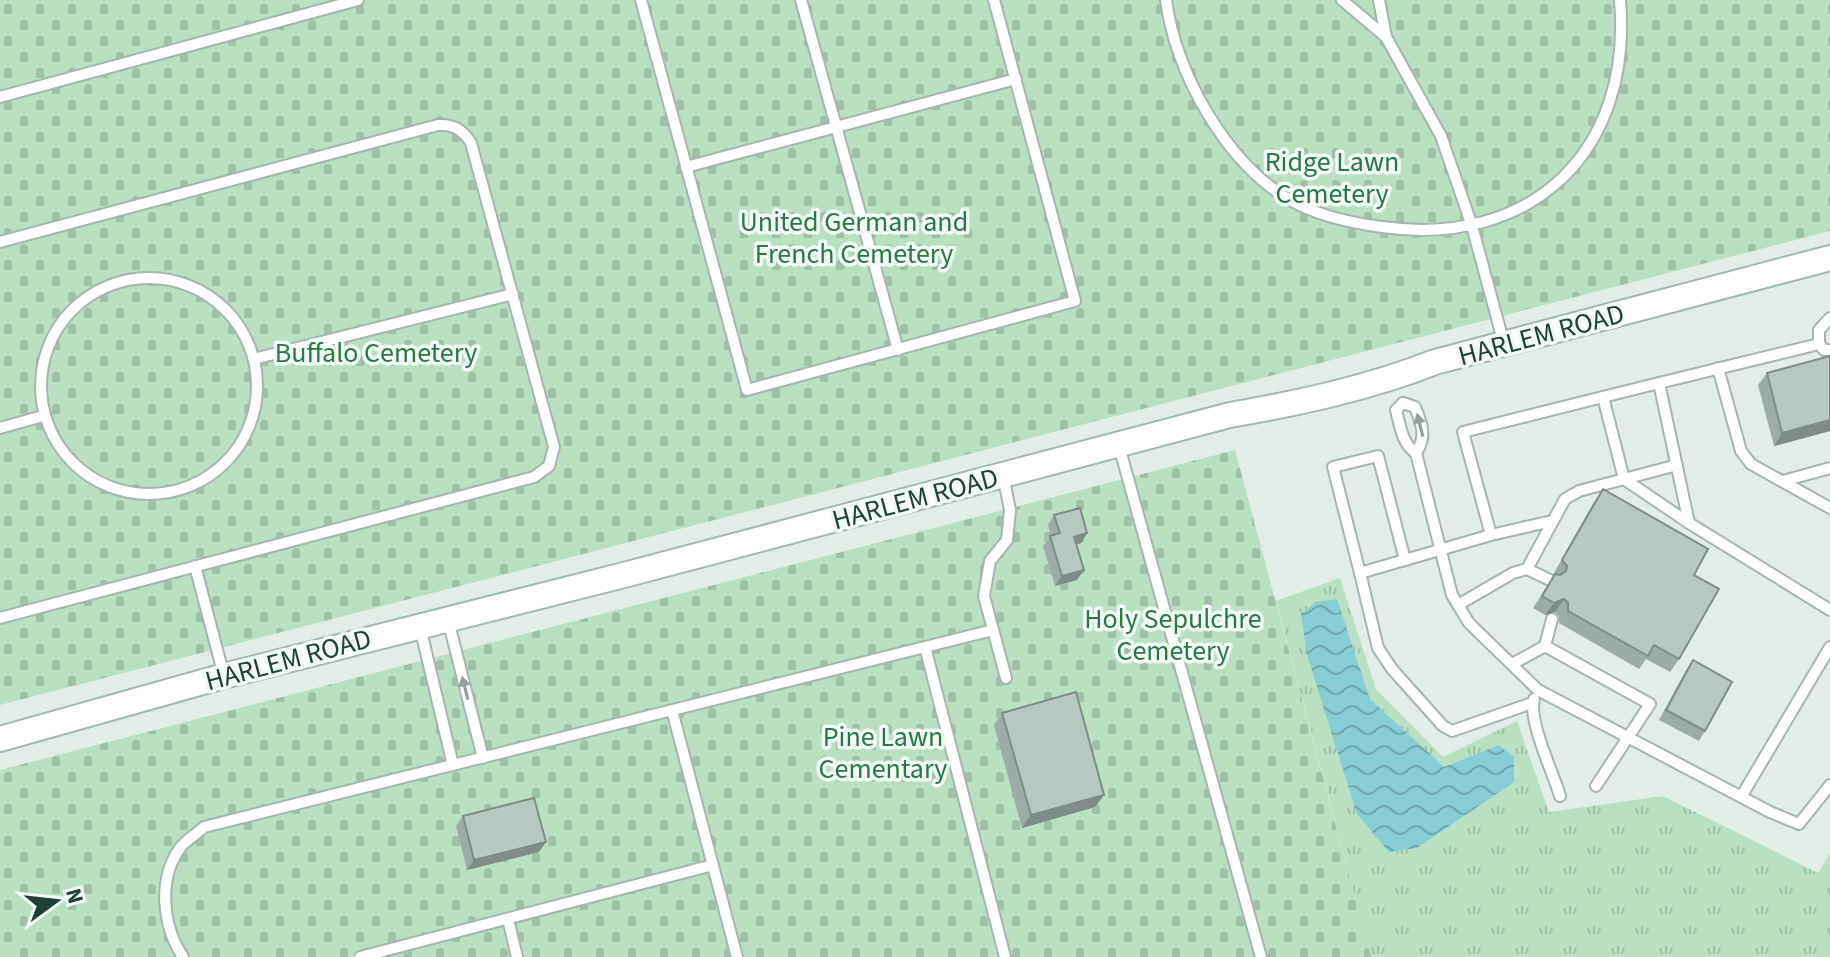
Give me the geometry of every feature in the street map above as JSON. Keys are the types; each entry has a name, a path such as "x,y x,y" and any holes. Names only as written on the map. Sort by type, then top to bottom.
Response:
{"main road":[{"name":"HARLEM ROAD","path":"0,739 420,625 624,575 1230,415 1284,406 1396,377 1435,362 1830,258"}],"lane":[{"path":"300,0 304,14"},
{"path":"0,97 358,0"},
{"path":"641,0 747,390 1075,301 994,0"},
{"path":"801,0 898,350"},
{"path":"1166,0 1178,51 1212,120 1253,172 1292,201 1335,218 1361,224 1439,231 1472,226 1532,201 1555,187 1576,165 1597,133 1611,94 1620,52 1620,0"},
{"path":"1342,0 1386,37"},
{"path":"1379,0 1386,37 1441,136 1472,226 1504,344"},
{"path":"686,167 1016,79"},
{"path":"0,242 444,125 459,129 471,143 553,443 553,457 542,473 534,477 0,618"},
{"path":"140,278 177,281 212,297 239,324 254,359 257,379 254,417 237,451 210,478 175,493 121,493 87,477 60,450 43,416 42,362 57,327 83,299 116,282 140,278"},
{"path":"254,359 513,294"},
{"path":"1830,318 1819,330 1819,344 1824,350 1830,350"},
{"path":"1491,535 1463,432 1819,344"},
{"path":"1718,368 1741,451 1751,464 1830,508"},
{"path":"1396,377 1403,403"},
{"path":"1659,383 1689,523"},
{"path":"1603,397 1624,479 1830,610"},
{"path":"1403,403 1396,410 1409,448 1416,453 1452,595 1469,623 1538,690 1741,797 1799,824 1830,785"},
{"path":"1403,403 1415,407 1423,431 1423,443 1416,453"},
{"path":"0,428 43,416"},
{"path":"1119,445 1261,957"},
{"path":"1405,560 1378,456 1333,467 1378,648 1392,669 1443,726 1452,731 1532,703"},
{"path":"1527,569 1565,499 1677,465"},
{"path":"1783,481 1830,468"},
{"path":"1003,475 1010,510 1007,540 990,561 984,596 1006,678"},
{"path":"1360,573 1491,535 1552,521"},
{"path":"195,566 224,676"},
{"path":"1458,605 1513,573 1527,569 1550,580"},
{"path":"447,618 483,758"},
{"path":"1512,664 1545,646 1552,619"},
{"path":"420,625 453,765"},
{"path":"183,957 172,940 166,919 167,874 180,847 204,827 993,630"},
{"path":"1545,646 1650,704 1596,786"},
{"path":"925,647 1005,957"},
{"path":"1741,797 1830,647"},
{"path":"1538,690 1532,703 1560,796"},
{"path":"672,710 737,957"},
{"path":"360,957 713,865"},
{"path":"508,919 517,957"}],"green space":[{"path":"0,0 1830,0 1830,231 0,705"},
{"name":"Pine Lawn Cementary","path":"1235,450 1371,957 0,957 0,770"},
{"path":"1340,578 1376,689 1443,757 1517,721 1549,812 1663,796 1818,873 1830,853 1830,957 1371,957 1276,601"}],"water":[{"path":"1337,599 1370,699 1444,767 1499,745 1514,757 1514,782 1417,848 1389,852 1357,814 1307,655 1301,614 1316,602"}],"building":[{"path":"1830,356 1830,420 1782,433 1767,373"},
{"path":"1603,489 1708,549 1694,575 1719,589 1679,659 1654,645 1648,656 1568,611 1568,603 1564,599 1554,603 1542,596 1555,574 1566,571 1567,566 1562,560"},
{"path":"1080,508 1087,533 1074,537 1084,570 1062,576 1050,536 1060,533 1054,515"},
{"path":"1693,660 1732,682 1705,731 1666,710"},
{"path":"1076,692 1104,795 1031,815 1002,713"},
{"path":"534,798 546,842 474,860 463,816"}],"park label":[{"name":"Ridge Lawn Cemetery","path":"1332,177"},
{"name":"United German and French Cemetery","path":"854,237"},
{"name":"Buffalo Cemetery","path":"376,352"},
{"name":"Holy Sepulchre Cemetery","path":"1173,634"}]}
